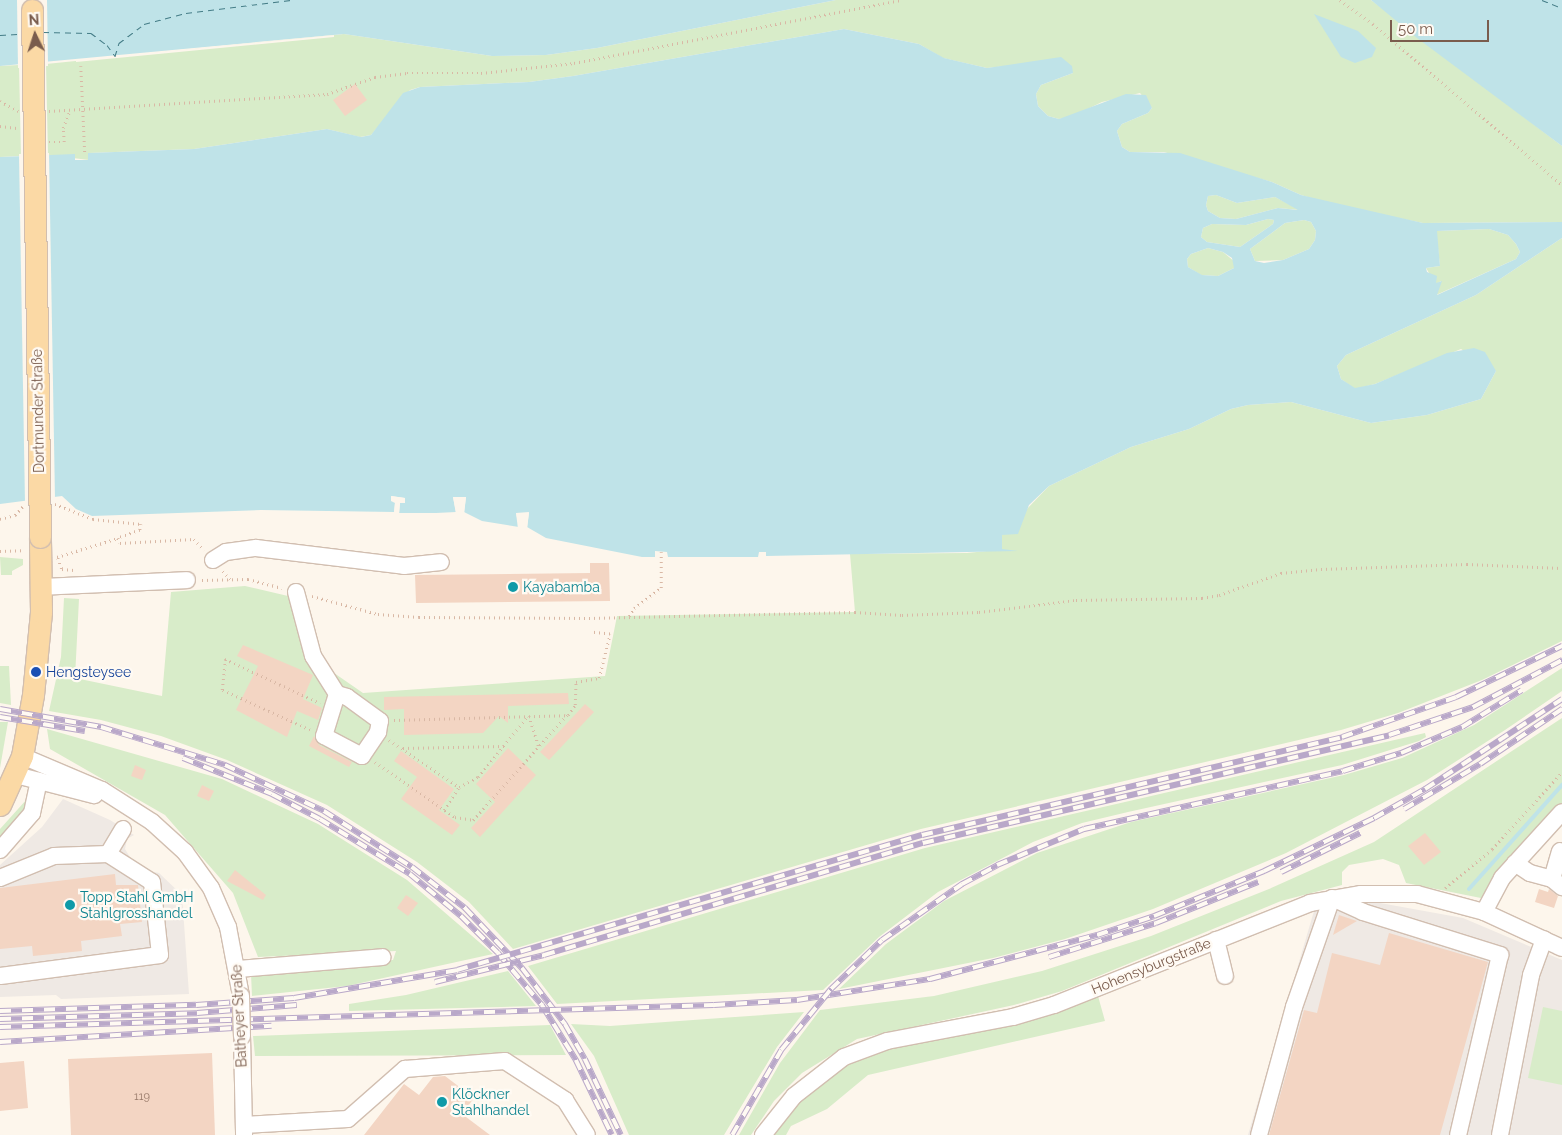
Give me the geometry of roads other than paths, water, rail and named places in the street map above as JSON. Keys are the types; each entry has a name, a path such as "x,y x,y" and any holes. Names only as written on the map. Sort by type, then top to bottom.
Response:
{"main road":[{"name":"Dortmunder Straße","path":"0,805 19,766 36,672 41,586 48,548 32,5"}],"street":[{"path":"213,560 226,552 256,548 404,566 441,562"},
{"path":"41,586 188,580"},
{"path":"296,592 313,656 335,701 324,736 362,756 379,726 348,697 335,701"},
{"name":"Batheyer Straße","path":"19,766 39,781 111,799"},
{"name":"Batheyer Straße","path":"19,766 76,778 102,790 111,799 168,834 199,870 228,927 238,969 241,996 244,1130"},
{"path":"0,850 32,813 39,781"},
{"path":"1484,912 1498,884 1562,812"},
{"path":"108,854 122,829"},
{"path":"1515,863 1530,873 1557,883 1560,852"},
{"path":"0,878 54,856 108,854 152,882 160,955 0,976"},
{"name":"Hohensyburgstraße","path":"763,1135 794,1096 844,1057 886,1041 1013,1017 1054,1005 1268,918 1332,898 1390,893 1443,899 1484,912 1544,938 1562,948"},
{"path":"1259,1135 1294,1007 1332,898 1363,912 1500,955 1458,1135"},
{"path":"1500,1135 1531,975 1544,938"},
{"path":"1216,940 1225,976"},
{"path":"238,969 383,958"},
{"path":"244,1130 348,1119 404,1069 505,1060 565,1100 587,1135"}],"water":[{"path":"0,0 836,0 597,48 546,55 492,56 344,34 0,66"},
{"path":"1371,0 1562,0 1562,146 1417,38"},
{"path":"1314,14 1358,31 1376,48 1372,57 1355,63 1341,57"},
{"path":"844,29 919,44 944,58 987,68 1061,57 1072,66 1073,73 1041,85 1036,94 1038,106 1048,116 1059,119 1126,94 1146,95 1152,108 1148,113 1122,124 1117,131 1122,147 1130,152 1180,153 1272,182 1301,195 1423,223 1562,222 1562,238 1476,295 1346,355 1337,366 1341,379 1355,388 1375,384 1447,353 1474,348 1485,352 1496,371 1481,399 1427,415 1371,423 1291,402 1248,405 1231,409 1189,429 1131,447 1049,486 1029,505 1018,534 1002,535 1002,549 1018,551 766,556 766,552 759,552 758,557 668,557 667,552 655,551 655,557 642,557 546,538 527,527 529,513 516,513 519,527 482,521 464,512 466,497 453,497 456,512 436,513 399,513 400,503 405,498 391,496 395,502 394,512 261,510 92,516 76,509 62,496 0,504 0,157 75,154 75,160 88,160 88,153 194,149 327,129 361,137 371,135 403,93 420,87 529,82","holes":["1216,195 1237,203 1275,197 1298,210 1278,208 1236,219 1220,218 1208,211 1206,205 1208,196","1268,219 1274,220 1273,224 1240,247 1207,242 1201,237 1203,228 1212,224 1246,225","1304,220 1311,222 1316,231 1315,240 1309,249 1283,260 1264,263 1255,261 1250,249 1285,223","1489,229 1508,235 1520,252 1516,259 1437,295 1442,281 1436,283 1437,276 1427,272 1426,268 1440,266 1437,231","1208,248 1223,252 1232,258 1234,268 1218,276 1202,275 1188,267 1187,259 1191,254"]}],"waterway":[{"path":"1469,889 1562,785"}],"railway":[{"path":"0,1011 196,1005 294,998 457,970 922,835 1342,737 1456,697 1562,646"},
{"path":"435,982 544,955 923,843 1389,735 1473,707 1562,660"},
{"path":"732,1135 781,1050 831,989 882,940 962,884 997,865 1084,829 1343,771 1401,753 1462,727 1522,690"},
{"path":"0,1027 714,1005 797,1000 930,979 1097,935 1154,916 1264,871 1374,818 1425,789 1562,699"},
{"path":"0,709 101,727 225,765 324,811 412,867 465,908 522,968 565,1024 585,1059 621,1135"},
{"path":"1404,809 1480,764 1562,709"},
{"path":"0,717 85,731"},
{"path":"183,758 272,794 320,819 410,874 461,916 498,953 542,1005 576,1060 612,1135"},
{"path":"1281,872 1360,833"},
{"path":"1049,957 1156,923 1258,882"},
{"path":"0,1019 197,1013 297,1005"},
{"path":"0,1042 272,1026"}],"place":[{"name":"Kayabamba","path":"513,587"},
{"name":"Hengsteysee","path":"36,672"},
{"name":"Topp Stahl GmbH Stahlgrosshandel","path":"70,905"},
{"name":"Klöckner Stahlhandel","path":"442,1102"}]}
